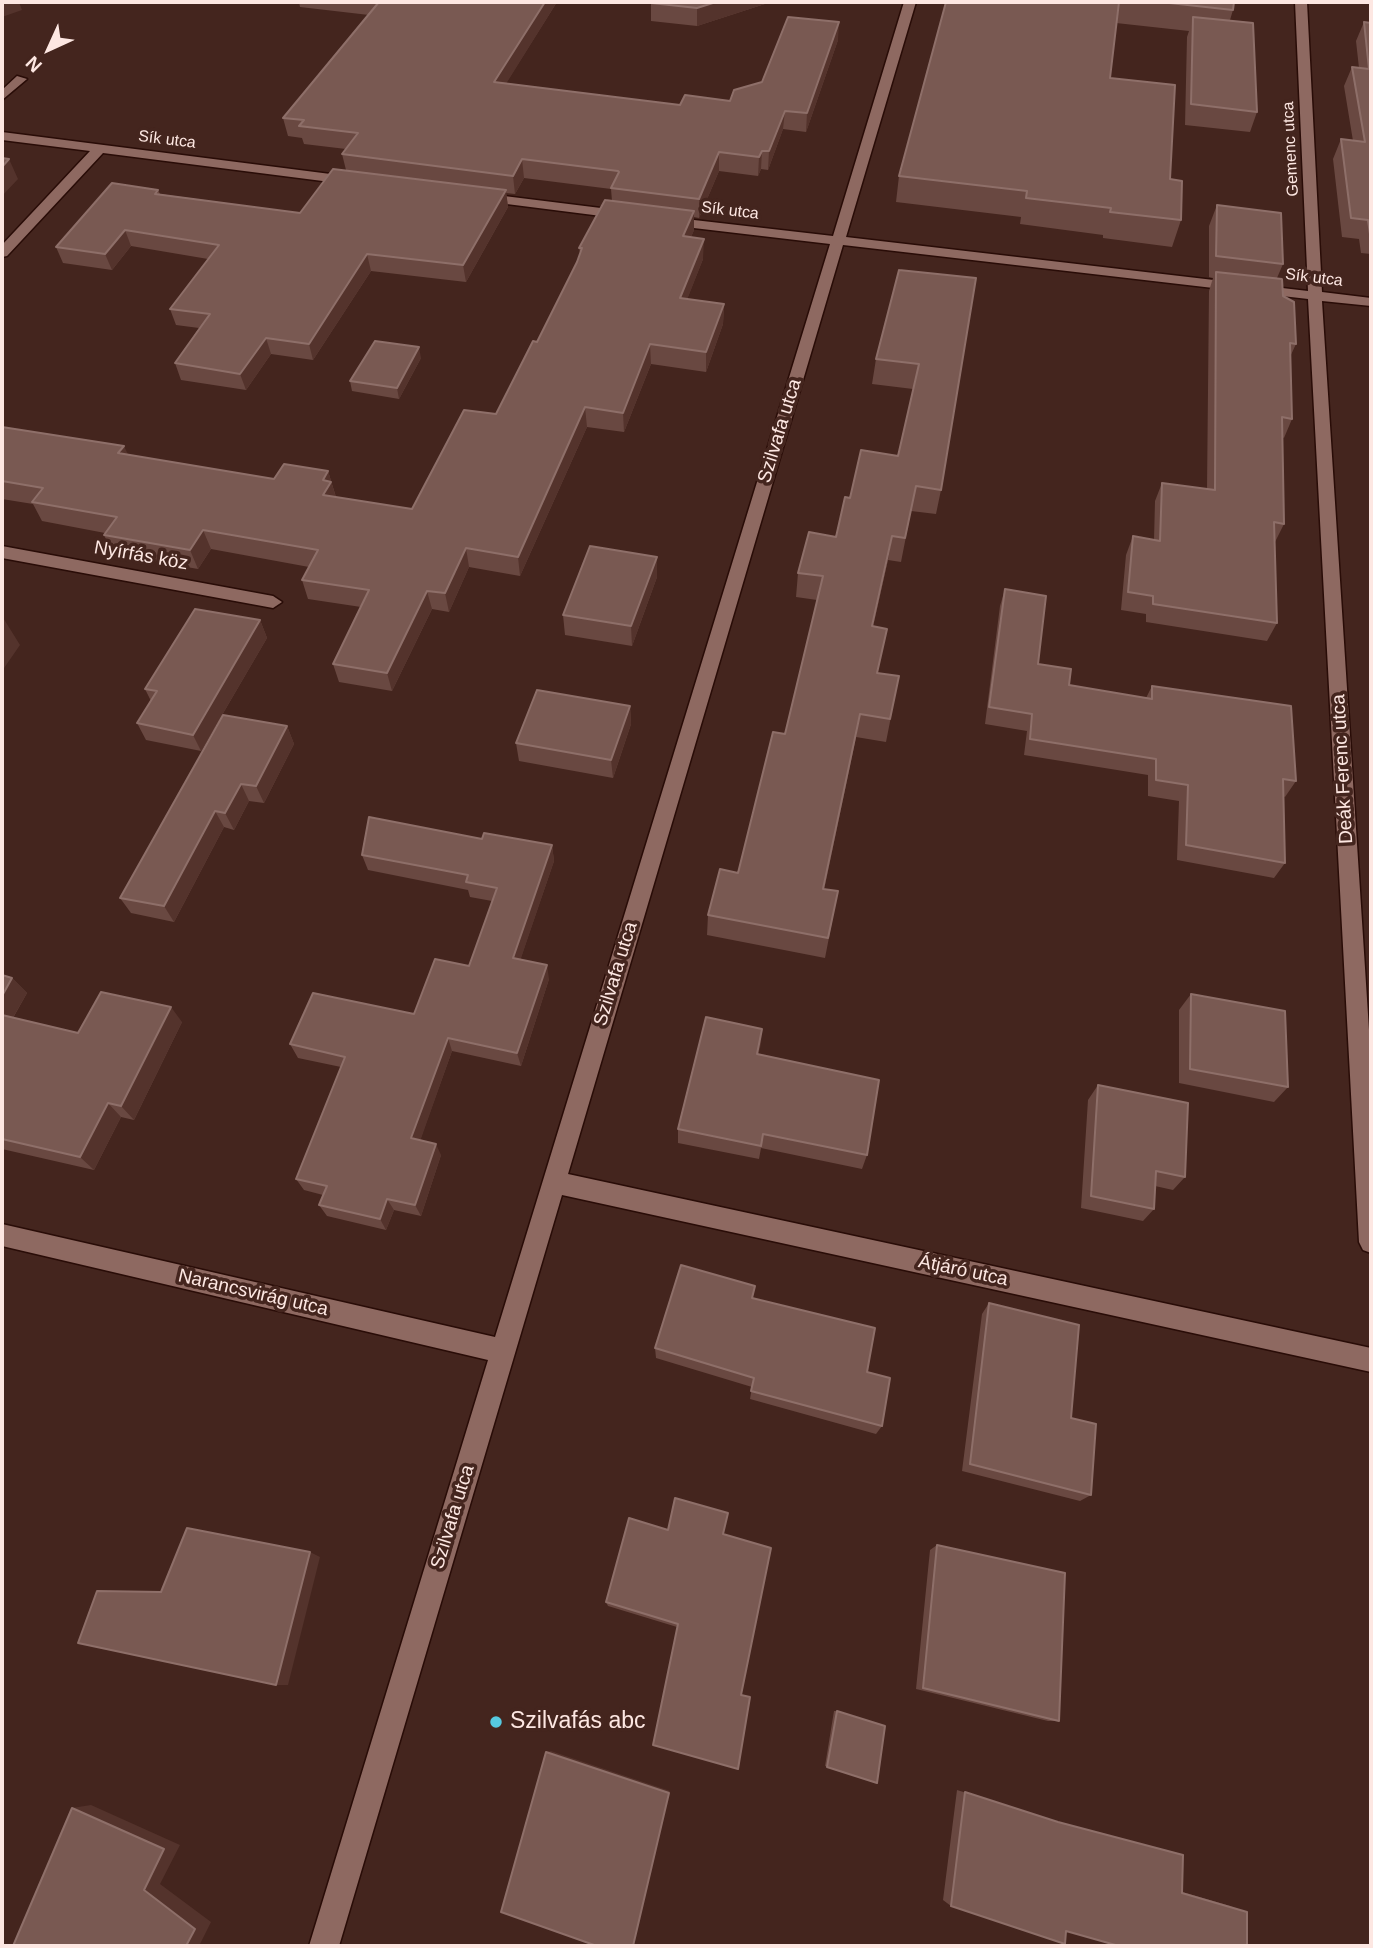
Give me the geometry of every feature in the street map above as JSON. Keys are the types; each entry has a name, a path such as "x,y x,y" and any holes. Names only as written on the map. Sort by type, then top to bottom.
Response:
{"street":[{"name":"Szilvafa utca","path":"324,1946 909,2"},
{"name":"Gemenc utca","path":"1301,2 1315,295"},
{"path":"2,96 21,79"},
{"name":"Sík utca","path":"2,136 373,184"},
{"path":"2,253 99,149"},
{"name":"Sík utca","path":"469,196 837,242 1371,302"},
{"name":"Deák Ferenc utca","path":"1315,295 1371,1242"},
{"name":"Nyírfás köz","path":"2,552 273,601"},
{"name":"Átjáró utca","path":"554,1182 1371,1360"},
{"name":"Narancsvirág utca","path":"2,1235 503,1351"}],"building":[{"path":"379,2 545,2 494,82 680,105 685,95 730,101 734,90 762,82 788,17 839,22 807,113 785,111 769,151 762,151 759,157 719,152 699,199 611,188 618,171 522,159 513,176 342,154 358,133 299,126 304,120 283,118"},
{"path":"651,2 716,2 697,8"},
{"path":"946,2 1119,2 1110,78 1175,85 1170,179 1182,181 1181,220 1026,198 1027,191 899,176"},
{"path":"1160,2 1234,2 1233,10"},
{"path":"1193,17 1253,23 1257,112 1191,104"},
{"path":"1364,22 1371,23 1371,234 1368,220 1351,218 1341,139 1365,142 1352,67 1369,69"},
{"path":"2,158 9,159 2,167"},
{"path":"333,169 506,190 463,265 367,254 309,344 266,338 240,374 175,363 210,314 170,309 219,245 125,230 105,254 56,247 112,183 158,190 155,194 300,213"},
{"path":"605,200 694,211 683,236 704,239 680,298 724,304 706,352 650,344 623,413 585,407 518,557 466,548 445,593 427,591 387,673 333,664 369,590 302,580 318,550 203,530 190,550 104,535 117,517 32,502 43,488 2,481 2,427 124,446 118,453 274,479 284,464 328,471 323,480 331,482 323,495 412,509 464,410 496,414 533,341 537,342 577,262 582,248 579,248"},
{"path":"1217,205 1281,213 1283,264 1216,256"},
{"path":"899,270 976,278 941,490 916,486 905,538 892,536 872,626 887,629 877,673 899,676 890,719 860,714 823,889 838,891 828,938 708,915 720,869 738,873 773,732 785,734 823,576 798,573 809,532 836,537 845,497 850,498 861,450 898,456 919,364 876,359"},
{"path":"1216,272 1282,279 1283,296 1294,302 1296,344 1290,343 1292,419 1282,417 1284,524 1274,522 1277,623 1153,604 1153,596 1128,592 1133,536 1160,541 1162,483 1215,490"},
{"path":"375,341 419,347 397,388 350,381"},
{"path":"590,546 657,557 631,626 563,615"},
{"path":"1005,589 1046,596 1038,664 1071,669 1069,685 1152,699 1152,686 1291,706 1296,781 1283,779 1285,863 1186,845 1188,785 1156,780 1156,759 1030,739 1032,714 989,707"},
{"path":"195,609 260,620 193,735 137,723 157,691 145,689"},
{"path":"537,690 630,706 611,760 516,743"},
{"path":"223,715 287,726 256,786 241,784 225,813 215,811 164,906 120,898"},
{"path":"369,817 482,839 484,833 552,845 513,958 547,965 517,1053 448,1038 411,1138 436,1144 415,1205 387,1199 380,1219 319,1205 327,1186 296,1179 345,1057 290,1044 313,993 414,1014 435,959 469,966 497,888 466,882 468,875 362,855"},
{"path":"2,975 12,978 2,996"},
{"path":"101,992 171,1007 121,1106 108,1103 80,1157 2,1139 2,1015 78,1033"},
{"path":"1191,994 1285,1011 1288,1087 1190,1069"},
{"path":"706,1017 762,1029 757,1054 879,1080 867,1155 763,1134 761,1146 678,1129"},
{"path":"1098,1085 1188,1103 1185,1177 1156,1171 1154,1209 1091,1196"},
{"path":"681,1265 755,1286 752,1298 875,1328 867,1372 890,1378 882,1426 751,1391 754,1378 655,1348"},
{"path":"989,1303 1079,1325 1071,1418 1096,1424 1091,1495 970,1464"},
{"path":"675,1498 728,1513 723,1534 771,1548 741,1695 750,1697 738,1769 653,1745 678,1624 606,1602 629,1518 668,1530"},
{"path":"187,1528 310,1552 276,1685 78,1643 97,1591 161,1592"},
{"path":"937,1545 1065,1573 1059,1721 923,1688"},
{"path":"837,1711 885,1726 877,1783 827,1767"},
{"path":"546,1752 669,1793 633,1946 597,1946 501,1912"},
{"path":"965,1792 1058,1822 1183,1855 1182,1893 1247,1912 1247,1946 1119,1946 1066,1931 1065,1944 951,1906"},
{"path":"72,1808 164,1849 144,1890 195,1929 186,1946 13,1946"}],"place":[{"name":"Szilvafás abc","path":"496,1722"}]}
